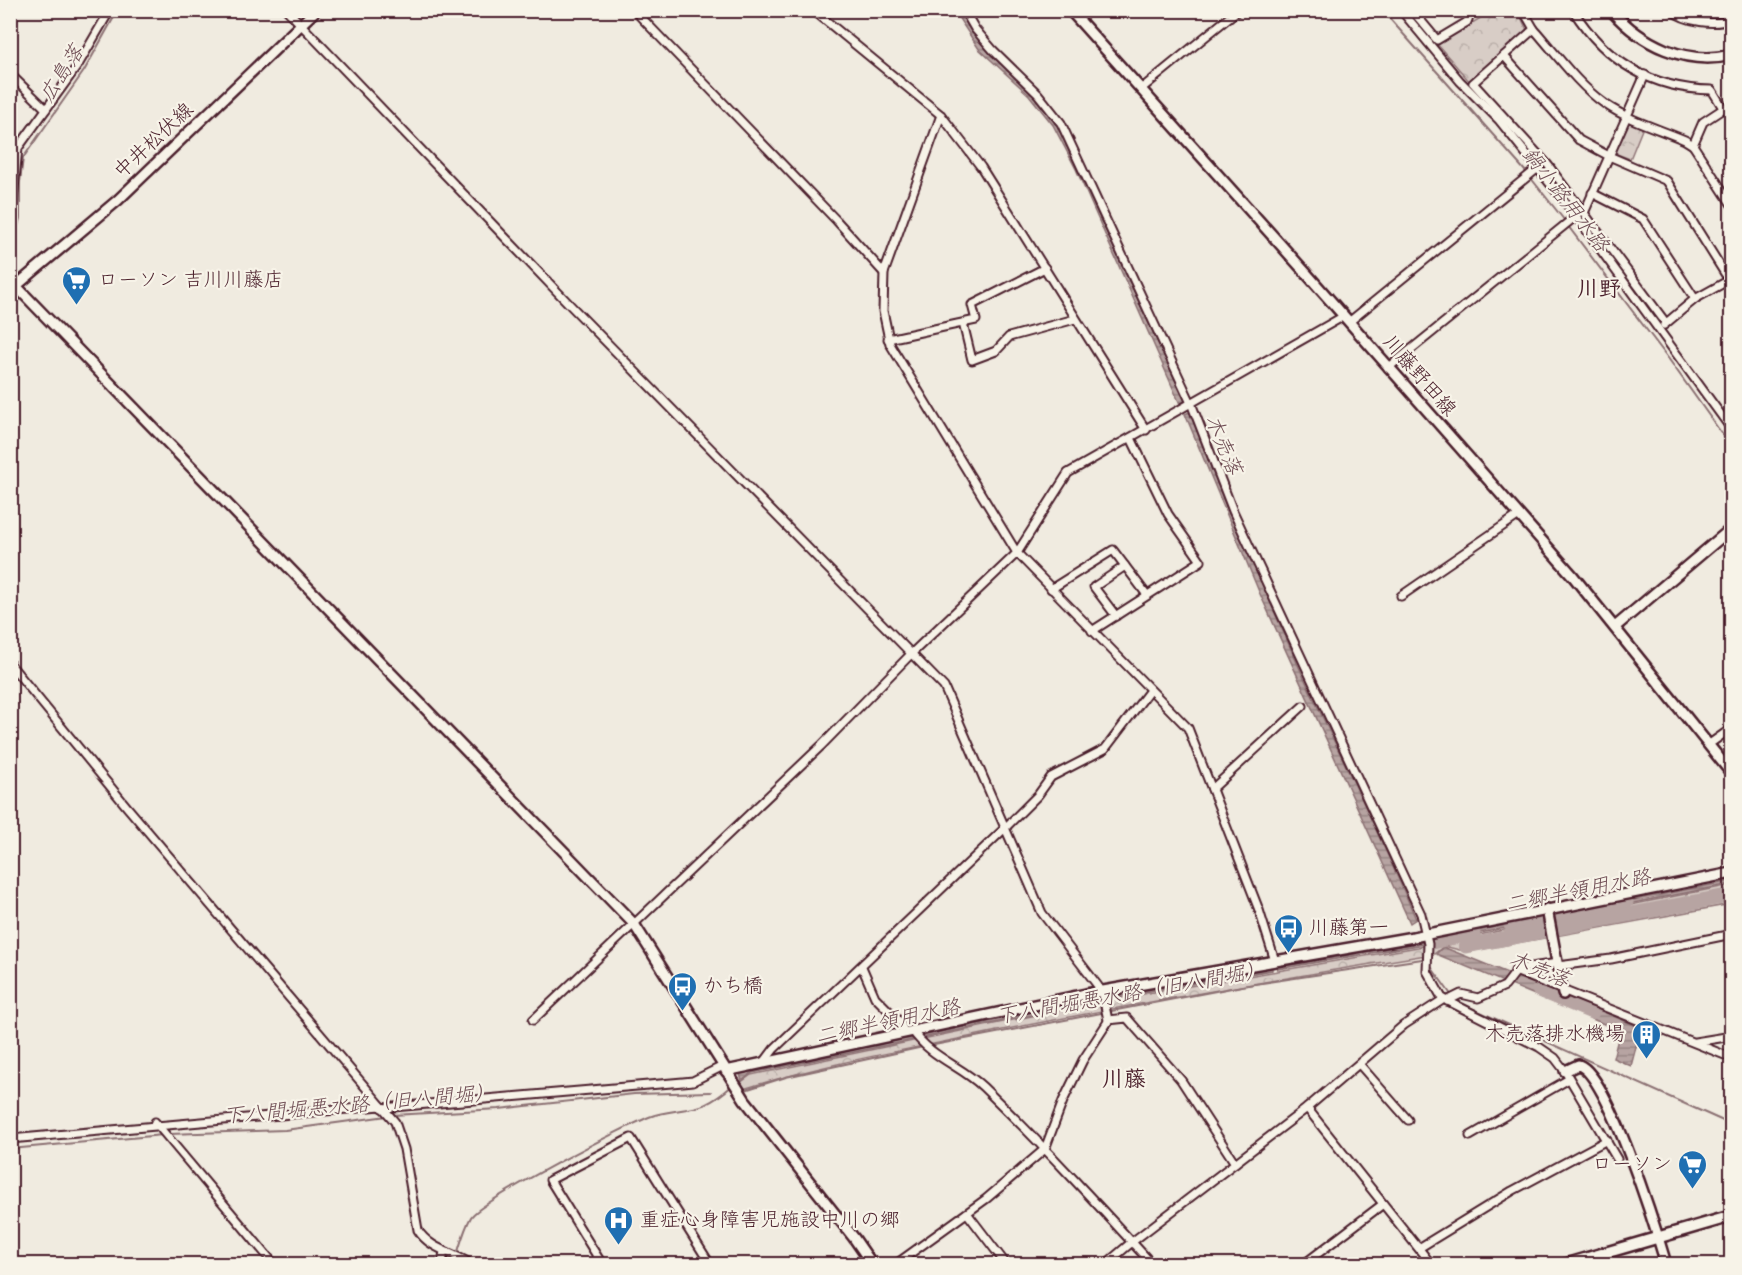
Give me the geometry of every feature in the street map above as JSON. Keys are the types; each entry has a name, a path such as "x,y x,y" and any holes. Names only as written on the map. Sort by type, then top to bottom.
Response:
{"main road":[{"path":"1568,1264 1731,1216"}],"street":[{"path":"10,231 18,148 78,64 110,10"},
{"path":"287,10 950,695 1042,913 1098,986 1108,1020 1078,1070 1045,1149 967,1213 896,1264"},
{"name":"中井松伏線","path":"12,286 118,200 316,10"},
{"path":"634,10 884,273"},
{"path":"813,10 941,115 981,167 1146,430"},
{"path":"964,10 981,36 1038,94 1061,123 1191,404 1233,511 1421,914 1427,939 1427,971 1446,1000 1539,1047 1555,1058 1617,1159"},
{"name":"川藤野田線","path":"1070,10 1519,515 1615,627 1731,774"},
{"path":"1141,89 1238,10"},
{"path":"1401,10 1535,171 1576,216 1731,430"},
{"path":"1412,10 1437,40 1467,22 1469,17 1467,10"},
{"path":"1523,10 1534,29 1589,90 1605,104 1693,145 1731,205"},
{"path":"1573,10 1592,37 1611,57 1645,75 1697,90 1712,90 1723,108"},
{"path":"1611,10 1632,31 1660,48 1694,57 1731,55"},
{"path":"1671,10 1677,15 1702,22 1714,23 1731,19"},
{"path":"1534,29 1473,83 1548,165 1666,323"},
{"path":"1504,56 1579,140 1609,156 1667,181 1730,280 1695,300 1660,329"},
{"path":"10,74 46,109"},
{"path":"1584,213 1645,75"},
{"path":"1693,145 1704,122 1731,103"},
{"path":"941,115 884,273 884,311 888,339 1017,553 1188,728 1262,920 1275,961"},
{"path":"534,1020 821,746 911,654 1017,553 1068,473 1346,319 1535,171"},
{"path":"1592,193 1643,219 1695,300"},
{"path":"1388,368 1576,216"},
{"path":"888,339 976,320 972,304 1045,268"},
{"path":"12,286 634,924 741,1094 872,1264"},
{"path":"963,323 972,360 996,351 1009,337 1075,319"},
{"path":"1092,631 1201,561 1168,514 1131,438"},
{"path":"1401,596 1519,515"},
{"path":"1615,627 1731,528"},
{"path":"1051,589 1113,550 1147,595"},
{"path":"1116,616 1094,587 1125,566"},
{"path":"10,664 142,825 395,1122 404,1149 418,1230 424,1238 471,1264"},
{"path":"765,1061 774,1049 1005,828 1038,795 1051,777 1105,749 1150,690"},
{"path":"1212,789 1303,706"},
{"path":"1708,745 1731,728"},
{"path":"10,1139 158,1124 383,1108 693,1081 765,1061 914,1036 1275,961 1427,939 1547,909 1731,873"},
{"path":"1547,909 1563,992"},
{"path":"1106,1264 1307,1108 1404,1025 1446,1000 1461,994 1478,998 1505,986 1515,971 1611,959 1731,934"},
{"path":"862,967 875,997 932,1054 981,1085 1092,1196 1152,1264"},
{"path":"1515,971 1731,1058"},
{"path":"1108,1020 1127,1018 1161,1056 1181,1080 1235,1162"},
{"path":"1695,1042 1731,1036"},
{"path":"1360,1065 1408,1120"},
{"path":"1470,1136 1567,1075 1578,1065 1589,1071 1620,1132 1665,1261"},
{"path":"1307,1108 1431,1264"},
{"path":"158,1124 274,1264"},
{"path":"602,1264 550,1180 631,1138 710,1264"},
{"path":"1419,1248 1512,1191 1607,1140"},
{"path":"1304,1264 1383,1203"},
{"path":"967,1213 1006,1264"},
{"path":"442,1264 446,1252"}],"green space":[{"path":"1492,11 1518,11 1527,30 1470,82 1437,44"},
{"path":"1631,122 1643,127 1630,159 1617,154 1616,149 1627,123"},
{"path":"1731,885 1731,904 1467,952 1444,946 1434,954 1143,1003 889,1053 743,1089 740,1083 751,1075 1108,1000 1418,947"}],"water":[{"path":"954,11 959,11 988,51 1033,94 1057,124 1185,401 1180,404 1076,169 1053,125 1029,95 979,49"},
{"path":"1190,412 1285,635 1416,919 1410,923 1260,594 1185,414"},
{"path":"1731,881 1731,884 1607,908 1607,905"},
{"path":"1530,919 1531,923 1454,938 1454,936"},
{"path":"1424,942 1424,944 1277,969 1277,967"},
{"path":"1443,947 1557,993 1559,1005 1436,954"},
{"path":"1272,967 1272,970 1110,998 1145,989"},
{"path":"1099,998 1100,1001 922,1038 922,1036"},
{"path":"1576,1000 1641,1028 1631,1066 1613,1058 1620,1031 1574,1011 1573,1002"},
{"path":"911,1037 913,1040 752,1073 742,1081 740,1074 751,1071"}],"waterway":[{"name":"広島落","path":"10,257 20,218 23,158 84,71 118,10"},
{"name":"鍋小路用水路","path":"1382,10 1526,172 1565,221"},
{"name":"鍋小路用水路","path":"1568,226 1668,358 1732,448"},
{"path":"1558,928 1732,895"},
{"name":"二郷半領用水路","path":"1511,925 1626,902"},
{"path":"1466,946 1544,931"},
{"name":"二郷半領用水路","path":"1432,942 1473,933"},
{"name":"下八間堀悪水路（旧八間堀）","path":"929,1046 1242,986 1422,959 1425,961"},
{"name":"下八間堀悪水路（旧八間堀）","path":"1429,964 1452,996"},
{"name":"木売落","path":"1539,990 1592,1012"},
{"name":"下八間堀悪水路（旧八間堀）","path":"1458,1002 1732,1125"},
{"name":"下八間堀悪水路（旧八間堀）","path":"745,1090 786,1077 923,1047"},
{"name":"二郷半領用水路","path":"454,1264 471,1217 500,1196 641,1120 704,1105 733,1085"},
{"name":"下八間堀悪水路（旧八間堀）","path":"393,1115 499,1109 634,1094 711,1092"},
{"name":"下八間堀悪水路（旧八間堀）","path":"169,1134 285,1130 387,1116"},
{"name":"下八間堀悪水路（旧八間堀）","path":"10,1149 163,1135"},
{"path":"697,1249 706,1264"}],"place":[{"name":"ローソン 吉川川藤店","path":"77,306"},
{"name":"川藤第一","path":"1288,954"},
{"name":"かち橋","path":"682,1012"},
{"name":"木売落排水機場","path":"1646,1060"},
{"name":"ローソン","path":"1693,1190"},
{"name":"重症心身障害児施設中川の郷","path":"619,1246"}],"district":[{"name":"川野","path":"1599,290"},
{"name":"川藤","path":"1124,1080"}]}
